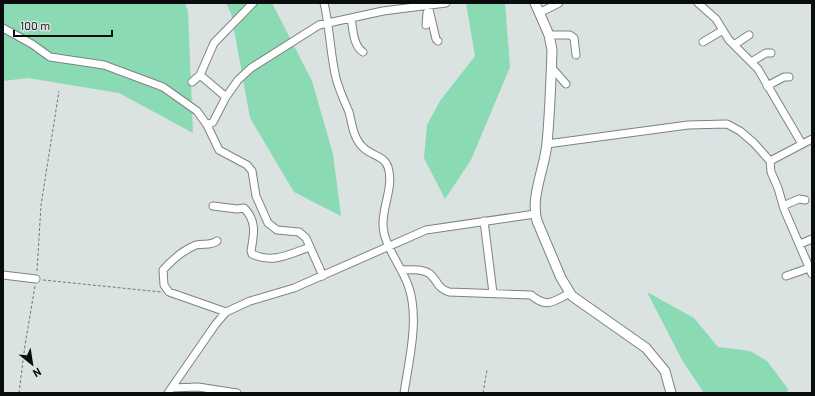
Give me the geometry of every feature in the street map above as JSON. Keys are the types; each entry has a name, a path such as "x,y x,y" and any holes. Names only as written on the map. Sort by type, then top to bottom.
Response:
{"street":[{"path":"192,82 200,74 214,43 253,3"},
{"path":"324,3 336,76 341,96 349,112 354,134 360,146 367,153 381,157 387,165 390,178 383,223 385,235 411,294 413,335 404,393"},
{"path":"382,3 383,11"},
{"path":"207,125 213,122 226,97 238,80 251,68 319,25 383,11 446,3"},
{"path":"535,3 549,35 552,50 547,144 536,200 535,214 561,278 570,293 646,348 665,372 671,393"},
{"path":"539,13 559,3"},
{"path":"698,3 716,18 734,45 758,69 802,144"},
{"path":"426,5 426,25"},
{"path":"426,5 436,39 438,41"},
{"path":"351,18 357,45 363,52"},
{"path":"3,28 32,44 50,57 104,65 163,86 197,111 207,125 219,150 247,165 252,171 256,196 268,222 277,230 299,232 306,238 323,276"},
{"path":"703,42 723,30"},
{"path":"549,35 570,35 574,38 576,55"},
{"path":"734,45 749,35"},
{"path":"751,62 766,53 771,53"},
{"path":"551,67 566,84"},
{"path":"200,74 226,97"},
{"path":"767,86 784,76 789,77"},
{"path":"547,144 688,125 727,124 740,131 754,143 770,161 771,172 778,188 783,206 811,270 786,276"},
{"path":"770,161 812,139"},
{"path":"783,206 799,199 805,200"},
{"path":"213,206 237,209 244,208 250,214 255,231 251,251 252,254 256,256 266,259 277,259 310,247"},
{"path":"170,390 215,325 226,312 250,301 294,288 426,230 535,214"},
{"path":"484,221 492,293"},
{"path":"800,244 812,240"},
{"path":"217,241 214,244 196,245 173,260 163,270 164,285 168,292 226,312"},
{"path":"401,270 422,270 431,275 441,289 449,292 531,295 539,303 545,304 570,293"},
{"path":"3,275 36,279"},
{"path":"170,390 198,387 237,393"}],"path":[{"path":"19,393 24,345 36,279 41,205 59,91"},
{"path":"36,279 168,292"},
{"path":"483,393 487,370"}],"green space":[{"path":"3,3 185,3 188,12 193,133 119,93 28,78 3,81"},
{"path":"226,3 272,3 312,81 333,154 341,216 294,192 250,118 231,13"},
{"path":"466,3 505,3 510,67 471,160 445,199 424,158 427,125 440,101 475,56"},
{"path":"647,292 694,318 718,347 750,351 767,361 788,389 787,393 704,393 682,360"}]}
